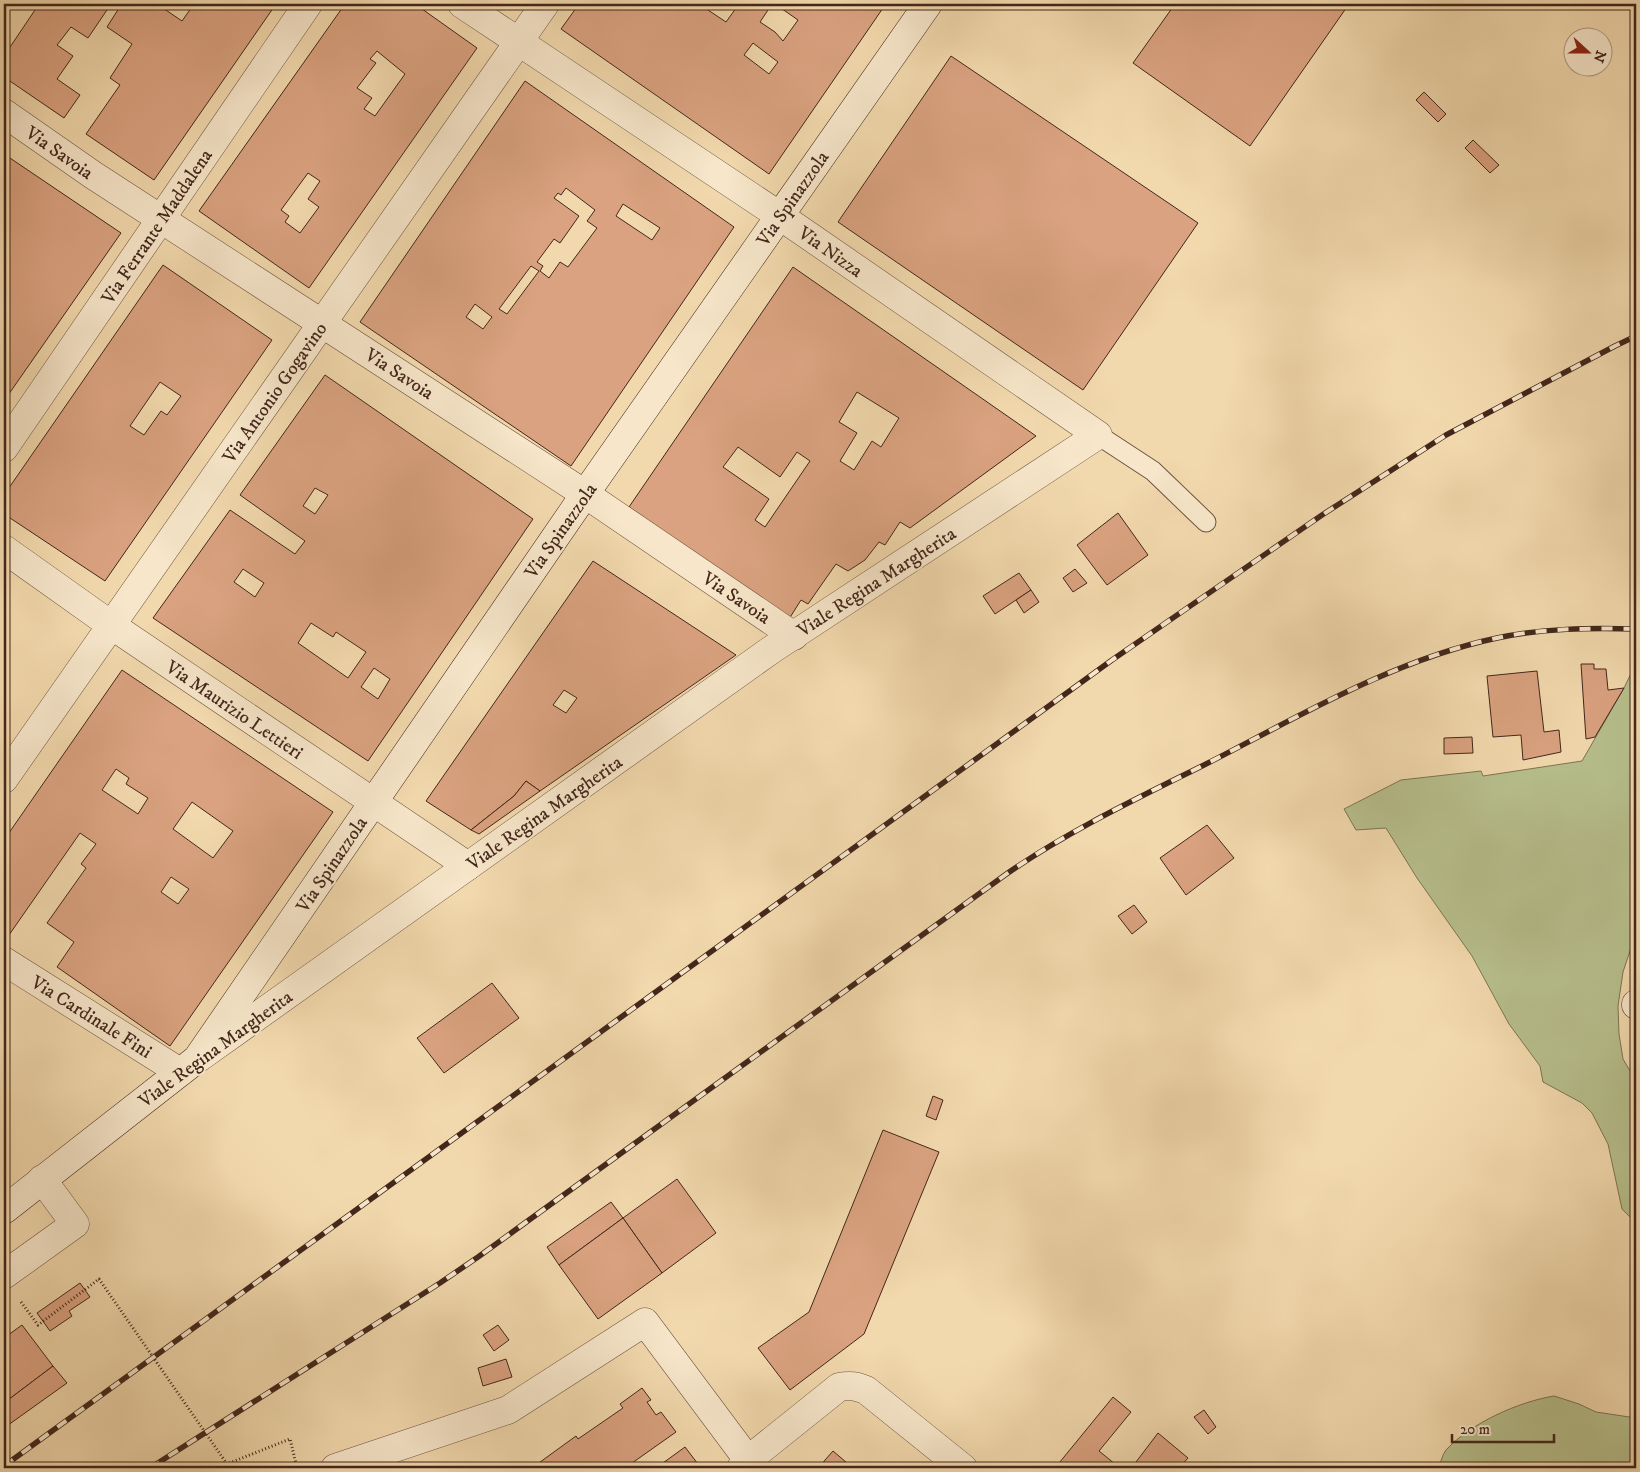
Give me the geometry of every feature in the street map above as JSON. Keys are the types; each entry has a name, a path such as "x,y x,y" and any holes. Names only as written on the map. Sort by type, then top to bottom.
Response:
{"street":[{"name":"Via Ferrante Maddalena","path":"4,448 308,4"},
{"name":"Via Nizza","path":"462,4 780,216 1098,435"},
{"name":"Via Antonio Gogavino","path":"4,779 544,4"},
{"name":"Via Spinazzola","path":"188,1066 928,4"},
{"name":"Via Savoia","path":"4,113 93,175 585,494 794,636"},
{"name":"Viale Regina Margherita","path":"4,1210 188,1066 468,866 794,636 1098,435"},
{"name":"Via Maurizio Lettieri","path":"4,549 111,625 468,866"},
{"name":"Via Cardinale Fini","path":"4,961 188,1066"},
{"path":"4,1275 75,1224 42,1179"},
{"path":"335,1468 508,1410 645,1322 744,1464 839,1387 849,1385 866,1390 963,1468"}],"lane":[{"path":"1098,435 1153,471 1206,522"}],"path":[{"path":"14,1305 20,1301 38,1325 99,1279 227,1464 290,1439 297,1468"}],"green space":[{"path":"1636,663 1636,933 1623,972 1618,1006 1619,1034 1623,1059 1636,1081 1636,1223 1622,1209 1608,1144 1592,1113 1582,1103 1543,1082 1540,1066 1509,1024 1472,956 1417,878 1386,828 1356,830 1344,809 1401,780 1481,771 1483,776 1582,761 1624,688"},
{"path":"1554,1396 1596,1412 1636,1418 1636,1468 1438,1468 1446,1450 1468,1431 1496,1415 1525,1403"}],"building":[{"path":"39,4 111,4 88,38 71,27 57,45 73,56 57,79 80,95 64,118 4,77 4,56"},
{"path":"118,4 157,4 182,21 194,4 276,4 154,180 86,134 120,85 110,78 132,44 107,27 121,5"},
{"path":"345,4 415,4 477,48 309,288 199,211","holes":["377,51 405,74 375,116 364,109 372,98 357,88 376,63 370,59","308,173 320,181 308,199 319,207 300,233 285,222 289,216 281,210"]},
{"path":"579,4 699,4 726,22 739,4 772,4 760,22 775,32 783,41 798,20 775,4 877,4 883,8 769,174 561,29","holes":["753,43 778,62 769,74 744,55"]},
{"path":"1175,4 1349,4 1250,146 1133,63"},
{"path":"951,56 1198,223 1083,390 838,222"},
{"path":"525,81 734,227 571,466 360,322","holes":["566,188 595,210 587,221 597,228 568,267 560,262 549,278 540,271 543,266 537,262 554,239 560,243 579,216 554,198 558,193 561,195","623,204 660,228 652,240 616,216","531,266 539,271 507,314 499,309","475,304 492,317 483,329 466,317"]},
{"path":"1424,92 1446,114 1438,122 1416,100"},
{"path":"1473,140 1499,165 1490,173 1465,148"},
{"path":"4,154 121,233 4,401 4,292 10,283 4,279"},
{"path":"163,265 272,340 105,581 4,514 4,495","holes":["160,382 181,396 167,415 161,411 144,435 130,426"]},
{"path":"793,267 1036,436 910,528 900,522 885,545 879,542 865,560 848,571 836,564 808,604 801,600 789,619 629,507","holes":["857,392 899,418 881,447 872,441 854,470 840,461 857,433 839,422","738,447 780,477 797,452 810,461 765,527 755,520 769,499 723,467"]},
{"path":"325,375 533,519 368,761 153,618 230,510 295,554 305,541 240,495","holes":["315,488 328,495 315,514 303,506","243,569 264,583 255,597 234,582","311,623 333,637 336,632 366,652 348,678 298,643","374,668 390,679 378,699 361,687"]},
{"path":"1118,513 1148,555 1107,585 1077,545"},
{"path":"593,561 736,655 540,791 526,781 514,796 471,830 426,801","holes":["564,690 577,698 566,713 553,705"]},
{"path":"1075,569 1087,583 1073,592 1063,578"},
{"path":"1019,573 1031,590 995,614 983,596"},
{"path":"1031,590 1039,602 1024,613 1016,600"},
{"path":"1581,664 1594,664 1594,669 1606,669 1608,690 1624,688 1595,737 1586,739"},
{"path":"122,670 333,812 170,1046 57,967 74,942 47,923 86,868 81,864 96,844 80,833 9,935 4,931 4,840","holes":["116,769 129,778 126,784 148,798 138,814 102,790","192,802 233,831 213,858 173,829","171,877 189,889 178,904 161,892"]},
{"path":"1537,671 1544,732 1559,730 1561,752 1523,760 1521,735 1493,737 1487,676"},
{"path":"1472,737 1473,753 1444,754 1444,738"},
{"path":"526,781 540,791 479,834 471,830 514,796"},
{"path":"1207,825 1234,858 1186,895 1160,858"},
{"path":"1134,905 1147,922 1132,934 1118,916"},
{"path":"492,983 519,1018 444,1073 417,1038"},
{"path":"933,1096 943,1100 936,1120 926,1116"},
{"path":"883,1130 939,1152 864,1334 790,1390 758,1348 809,1312"},
{"path":"677,1179 716,1233 662,1273 623,1218"},
{"path":"611,1202 623,1218 559,1265 547,1247"},
{"path":"623,1218 662,1273 598,1319 559,1265"},
{"path":"80,1283 90,1297 69,1311 72,1316 50,1331 37,1313"},
{"path":"22,1325 53,1366 4,1403 4,1338"},
{"path":"498,1325 509,1340 494,1351 483,1335"},
{"path":"506,1359 512,1377 483,1386 478,1368"},
{"path":"53,1366 67,1383 4,1428 4,1403"},
{"path":"642,1388 651,1400 647,1402 656,1415 661,1412 676,1432 625,1468 538,1468 536,1465 576,1436 578,1439 623,1408 620,1404"},
{"path":"1113,1397 1131,1412 1099,1451 1120,1468 1055,1468"},
{"path":"1204,1410 1216,1427 1208,1434 1194,1417"},
{"path":"1158,1433 1188,1458 1179,1468 1144,1468 1136,1462"},
{"path":"685,1447 701,1468 656,1468"},
{"path":"833,1451 853,1468 818,1468"}],"railway":[{"path":"4,1466 1112,660 1322,515 1446,435 1636,336"},
{"path":"150,1468 478,1257 1005,875 1053,844 1129,802 1312,709 1348,691 1421,660 1497,638 1532,632 1566,629 1636,629"}]}
